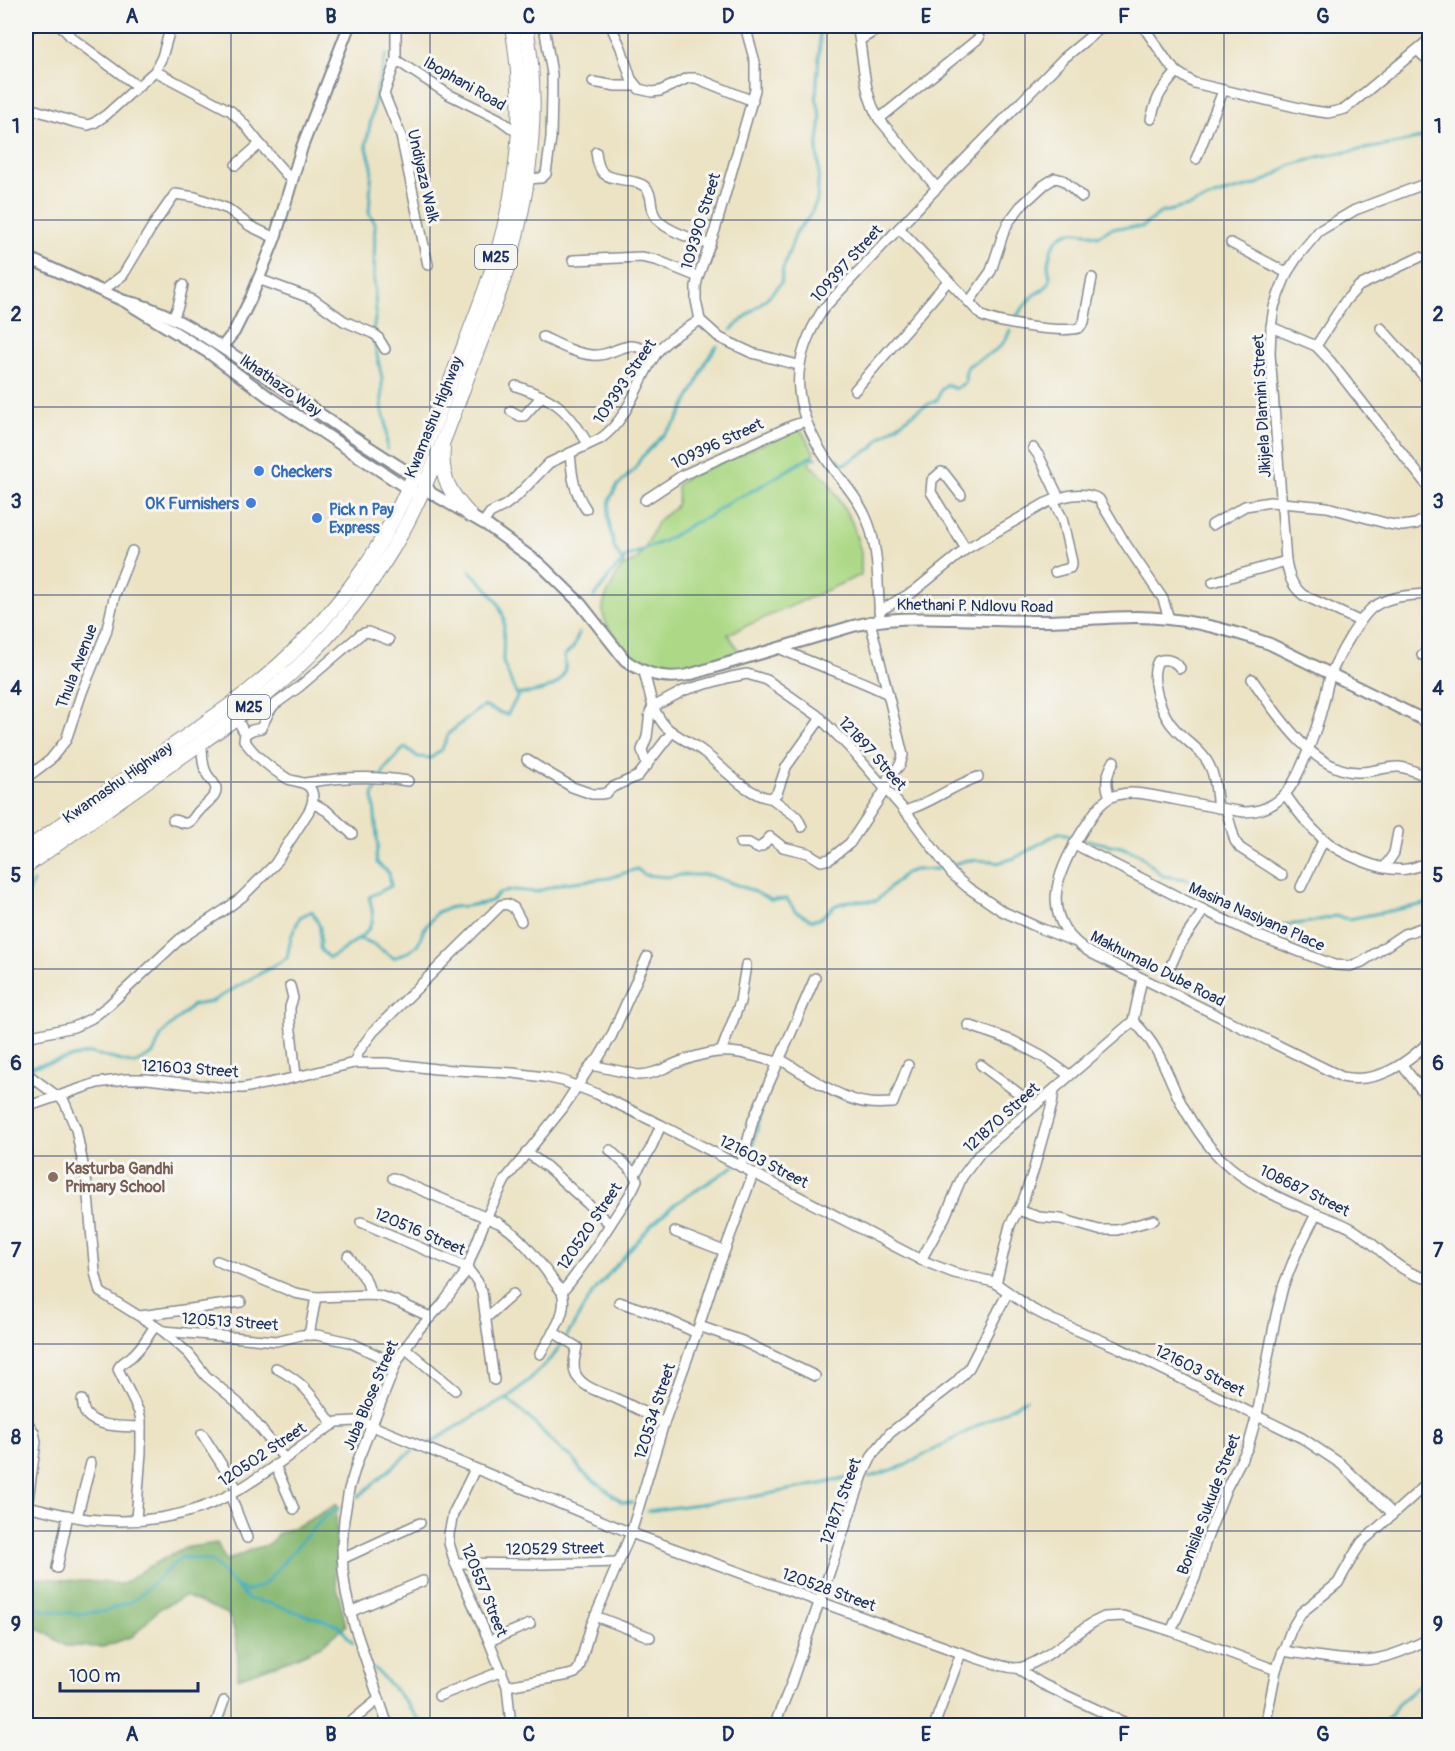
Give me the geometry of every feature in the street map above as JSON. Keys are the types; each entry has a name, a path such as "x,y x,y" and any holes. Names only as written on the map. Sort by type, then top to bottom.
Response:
{"main road":[{"name":"Kwamashu Highway","path":"419,487 457,365 502,237 511,197 518,133 518,72 512,26"},
{"name":"Kwamashu Highway","path":"26,866 202,742 257,685 298,648 332,610 419,487 444,438 513,249 527,179 533,116 532,75 526,26"},
{"path":"444,438 442,457 449,487 453,497 470,515"},
{"name":"Kwamashu Highway","path":"26,850 199,728 233,712"}],"street":[{"path":"26,37 30,26"},
{"path":"61,26 72,38 137,86"},
{"path":"26,107 88,125 101,119 155,71 162,57 171,26"},
{"path":"222,347 234,332 275,238 302,147 349,26"},
{"name":"Undiyaza Walk","path":"396,26 396,60 384,94 401,136 428,265"},
{"path":"527,179 541,178 546,174 551,138 552,74 544,26"},
{"path":"611,26 631,79 636,86"},
{"name":"109390 Street","path":"700,320 696,300 698,277 710,245 753,100 755,62 745,26"},
{"path":"857,26 867,95 872,107 937,188"},
{"path":"860,40 883,26"},
{"name":"109397 Street","path":"740,843 749,843 757,848 770,837 783,847 808,853 821,861 830,859 850,843 885,790 888,778 900,765 903,755 888,694 876,617 877,562 872,534 865,515 853,495 814,441 806,421 799,391 798,365 808,335 824,308 937,188 1064,58 1103,26"},
{"path":"1143,26 1176,72 1194,83 1328,113 1345,109 1430,39"},
{"path":"879,118 979,38"},
{"path":"1417,50 1430,62"},
{"name":"Ibophani Road","path":"396,60 448,94 499,119 518,133"},
{"path":"155,71 231,111 292,181"},
{"path":"1151,119 1161,89 1176,72"},
{"path":"593,82 616,86 636,86 646,91 660,91 688,78 696,78 753,100"},
{"path":"1196,159 1223,91"},
{"path":"236,165 260,144"},
{"path":"596,152 597,165 603,174 611,178 641,184 646,188 651,195 653,214 659,222 710,245"},
{"path":"969,303 992,271 1003,234 1020,207 1054,178 1063,180 1082,197"},
{"name":"Jikijela Dlamini Street","path":"1359,621 1303,595 1290,579 1286,561 1270,354 1274,308 1287,273 1313,237 1324,227 1355,210 1430,182"},
{"path":"102,291 123,276 174,194 195,197 228,209 250,226 275,238"},
{"path":"899,228 982,316 999,322 1062,330 1074,330 1081,327 1084,322 1092,278"},
{"path":"1232,243 1287,273"},
{"name":"Ikhathazo Way","path":"26,257 124,301 209,353 269,397 419,487"},
{"path":"573,260 641,257 656,260 698,277"},
{"path":"1316,346 1346,300 1359,286 1420,257"},
{"path":"258,279 313,299 344,321 377,336 384,349"},
{"path":"855,390 948,281"},
{"path":"173,319 183,285"},
{"name":"Ikhathazo Way","path":"124,301 138,304 173,319 222,347 355,438 419,487"},
{"path":"700,320 720,338 752,353 798,365"},
{"name":"109393 Street","path":"483,523 490,513 516,497 549,463 600,440 608,434 619,421 663,345 700,320"},
{"path":"1271,327 1316,346 1430,489"},
{"path":"1381,328 1430,383"},
{"path":"543,337 593,356 605,355 628,346 636,346 656,354"},
{"path":"516,386 542,396 562,408 579,428 588,444"},
{"path":"511,411 524,416 542,396"},
{"name":"109396 Street","path":"645,500 683,475 790,426 806,421"},
{"path":"1033,448 1039,456 1056,499 1072,562 1070,568 1055,572"},
{"path":"570,453 574,485 586,509"},
{"path":"961,495 944,473 940,472 932,480 931,492 966,549"},
{"name":"Khethani P. Ndlovu Road","path":"419,487 499,532 540,564 580,603 624,660 644,672 664,677 676,677 780,648 876,617 1045,621 1137,617 1201,624 1246,636 1295,655 1430,723"},
{"path":"876,617 928,581 966,549 1056,499 1086,494 1099,499 1125,543 1165,602 1169,619"},
{"path":"1212,525 1250,504 1270,502 1328,507 1402,526 1416,524 1430,516"},
{"name":"Thula Avenue","path":"26,778 50,760 66,740 106,633 115,594 132,551"},
{"path":"1213,582 1286,561"},
{"path":"1114,761 1107,773 1106,788 1110,797 1133,793 1244,812 1261,811 1286,794 1294,782 1322,707 1331,674 1359,621 1373,608 1387,600 1430,594"},
{"path":"245,734 261,728 274,705 299,687 361,634 368,632 389,640"},
{"path":"780,648 888,694"},
{"path":"1180,668 1176,663 1168,660 1158,661 1155,667 1155,685 1161,703 1173,727 1210,765 1222,808 1240,848 1282,875"},
{"path":"644,672 653,707 661,721 672,732 705,753 745,786 763,797 771,798 797,817 802,827"},
{"name":"121897 Street","path":"653,707 684,690 731,677 747,674 767,680 821,718 904,811 952,874 967,887 1002,911 1055,935 1075,941"},
{"path":"1252,679 1296,738 1307,750 1324,761 1356,773 1401,767 1430,778"},
{"path":"647,766 642,750 653,707"},
{"path":"233,712 245,734 244,740 247,744 264,762 288,779 304,783 343,778 390,778 408,781"},
{"path":"771,798 777,793 786,767 821,718"},
{"path":"173,820 185,824 189,822 215,792 216,787 204,769 199,728"},
{"path":"527,759 572,788 592,794 606,793 613,787 638,776 672,732"},
{"path":"904,811 978,777"},
{"path":"26,1037 74,1027 92,1018 180,939 242,897 275,864 313,803 310,788 304,783"},
{"path":"1286,794 1308,824 1324,839 1347,853 1384,868 1408,869 1430,862"},
{"name":"Makhumalo Dube Road","path":"1110,797 1094,813 1074,844 1057,881 1055,899 1059,918 1064,928 1082,948 1102,960 1342,1077 1369,1078 1402,1065 1430,1041"},
{"path":"313,803 327,811 352,834"},
{"path":"1384,868 1394,853 1398,832"},
{"path":"1301,887 1324,839"},
{"name":"Masina Nasiyana Place","path":"1074,844 1254,934 1341,966 1362,962 1404,934 1430,926"},
{"path":"354,1063 359,1051 373,1032 501,906 507,904 514,908 521,921"},
{"path":"1171,964 1180,945 1204,910"},
{"name":"Juba Blose Street","path":"388,1725 350,1612 342,1559 349,1489 370,1425 405,1348 454,1289 467,1268 486,1218 505,1179 563,1108 591,1065 606,1047 647,957"},
{"path":"722,1052 740,1002 746,965"},
{"path":"741,1167 753,1120 815,978"},
{"path":"1133,1021 1142,979"},
{"path":"290,986 293,998 290,1006 290,1022 296,1076"},
{"name":"121870 Street","path":"921,1260 945,1217 969,1166 994,1139 1133,1021"},
{"name":"108687 Street","path":"1133,1021 1158,1051 1186,1112 1221,1158 1256,1184 1288,1202 1354,1230 1408,1273 1430,1279"},
{"path":"968,1025 1013,1041 1043,1057 1068,1075"},
{"path":"591,1065 645,1075 703,1055 722,1052 783,1061 825,1086 867,1103 893,1103 908,1065"},
{"name":"121603 Street","path":"59,1096 97,1083 126,1079 243,1088 354,1063 370,1062 436,1069 513,1073 544,1077 578,1086 661,1125 921,1260 954,1273 996,1284 1032,1309 1053,1320 1118,1347 1302,1438 1341,1464 1393,1514"},
{"path":"981,1065 1034,1105"},
{"path":"1402,1065 1430,1101"},
{"path":"26,1073 59,1096 66,1104 79,1140 87,1185 95,1272 100,1292 159,1329 189,1354 206,1376 238,1403 284,1458"},
{"path":"996,1284 1010,1225 1029,1189 1050,1114 1054,1090"},
{"path":"26,1107 59,1096"},
{"path":"635,1174 646,1158 661,1125"},
{"name":"120520 Street","path":"562,1292 576,1276 636,1184 635,1174 610,1150"},
{"path":"526,1152 547,1167 610,1224"},
{"name":"120534 Street","path":"507,1686 575,1673 579,1668 595,1616 631,1533 664,1423 753,1173"},
{"path":"393,1178 513,1232 533,1255 562,1292 564,1299 564,1310 556,1334 540,1354"},
{"path":"1018,1210 1099,1230 1117,1230 1154,1220"},
{"name":"Bonisile Sukude Street","path":"1171,1631 1195,1578 1226,1489 1248,1447 1257,1415 1283,1287 1316,1214"},
{"name":"120516 Street","path":"361,1222 467,1268"},
{"path":"675,1232 724,1251"},
{"path":"348,1256 366,1280 371,1295"},
{"path":"217,1261 295,1293 316,1297 371,1295 396,1301 430,1317"},
{"path":"467,1268 480,1286 494,1380"},
{"name":"121871 Street","path":"774,1725 790,1687 873,1454 890,1432 964,1374 974,1360 1008,1292"},
{"path":"485,1319 513,1294"},
{"path":"309,1335 316,1297"},
{"path":"140,1316 241,1302"},
{"path":"619,1302 698,1330 742,1341 814,1376"},
{"path":"136,1520 141,1427 139,1412 118,1369 159,1329"},
{"name":"120513 Street","path":"159,1329 276,1341 301,1335 322,1336 349,1342 396,1364"},
{"path":"556,1334 573,1345 574,1371 583,1383 664,1423"},
{"path":"405,1348 454,1390"},
{"path":"276,1368 293,1377 307,1389 333,1425"},
{"path":"82,1400 86,1414 96,1421 141,1427"},
{"name":"120502 Street","path":"26,1506 102,1520 136,1520 173,1516 206,1506 234,1492 337,1422 349,1421 370,1425"},
{"path":"26,1506 36,1442 34,1432 27,1422"},
{"name":"120528 Street","path":"370,1425 631,1533 961,1653 1017,1668 1042,1684 1132,1725"},
{"path":"202,1434 234,1492 247,1538"},
{"path":"57,1568 91,1463"},
{"path":"275,1465 294,1509"},
{"name":"120557 Street","path":"475,1469 459,1499 450,1525 449,1543 455,1563 502,1671 507,1686 511,1725"},
{"path":"1265,1725 1276,1670 1282,1651 1300,1613 1338,1583 1357,1549 1430,1481"},
{"path":"342,1559 420,1523"},
{"name":"120529 Street","path":"455,1563 619,1562"},
{"path":"350,1612 423,1581"},
{"path":"595,1616 650,1636"},
{"path":"1017,1668 1042,1658 1083,1628 1104,1617 1123,1616 1171,1631 1276,1670"},
{"path":"489,1641 530,1624"},
{"path":"1282,1651 1359,1660 1383,1657 1430,1638"},
{"path":"934,1725 961,1653"},
{"path":"439,1696 502,1671"},
{"path":"346,1725 379,1699"},
{"path":"215,1725 224,1701"}],"green space":[{"path":"800,428 814,452 809,464 827,479 852,522 861,552 861,575 728,634 739,651 694,665 679,667 664,668 637,659 611,631 604,617 604,602 621,569 642,554 657,522 675,508 678,499 677,485 687,477"},
{"path":"337,1504 335,1579 346,1626 321,1646 292,1659 238,1678 236,1637 228,1614 185,1596 159,1609 133,1636 103,1647 66,1646 26,1622 26,1576 123,1584 183,1548 217,1543 226,1561 252,1549 271,1544 277,1534 304,1523"}],"waterway":[{"path":"731,330 781,283 783,269 796,232 809,217 817,201 819,170 817,149 821,119 816,96 819,26"},
{"path":"373,331 376,314 375,223 369,213 372,166 366,145 386,55"},
{"path":"1016,317 1033,296 1049,283 1048,263 1051,251 1064,234 1083,232 1098,236 1112,228 1142,227 1160,213 1254,185 1269,179 1289,166 1322,156 1430,136"},
{"path":"838,459 843,465 874,447 880,438 921,408 937,400 941,390 947,384 955,389 966,382 967,367 998,348 1010,330"},
{"path":"373,337 382,378 382,410 386,422 387,449"},
{"path":"594,597 616,568 623,563 614,547 608,517 610,499 617,486 634,470 641,458 677,421 706,361 717,346"},
{"path":"623,563 624,558 664,541 810,457 816,458"},
{"path":"470,571 498,603 504,618 503,662 517,696"},
{"path":"26,1068 90,1053 134,1064 153,1054 162,1034 193,1005 211,1002 287,958 291,937 300,917 312,911 320,927 320,949 329,958 361,937 372,923 369,897 391,886 389,873 377,863 376,855 378,846 373,795 385,769 405,747 418,757 431,758 442,749 449,733 483,706 507,715 519,694 537,692 553,686 563,675 564,656 573,648 579,633"},
{"path":"954,864 967,860 997,863 1015,858 1060,832 1071,836"},
{"path":"1086,840 1121,847 1139,854 1163,876 1186,879 1198,885 1205,898 1249,915 1265,927 1273,924 1311,922 1335,916 1349,919 1430,903"},
{"path":"360,939 371,943 394,958 410,951 418,944 424,929 437,912 452,907 491,901 499,893 515,890 535,892 565,883 609,878 637,869 645,875 667,877 709,875 771,900 787,899 795,911 812,920 819,919 836,905 849,901 876,901 905,873 938,869"},
{"path":"26,899 33,882"},
{"path":"750,1154 761,1114"},
{"path":"429,1444 482,1411 507,1399 531,1378 554,1355 596,1289 651,1225 675,1204 734,1166"},
{"path":"507,1399 563,1452 572,1457 581,1471 622,1502 633,1503"},
{"path":"869,1477 904,1466 1027,1399"},
{"path":"358,1497 413,1451"},
{"path":"648,1511 757,1496 850,1476 855,1477"},
{"path":"26,1605 77,1614 106,1611 133,1601 182,1557 212,1561 233,1584 247,1591 265,1584 323,1518 339,1508"},
{"path":"237,1588 248,1599 338,1625 353,1643"},
{"path":"374,1668 424,1726"},
{"path":"1378,1726 1391,1716 1397,1705 1430,1675"}],"place":[{"name":"Checkers","path":"259,471"},
{"name":"OK Furnishers","path":"251,503"},
{"name":"Pick n Pay Express","path":"317,518"},
{"name":"Kasturba Gandhi Primary School","path":"53,1177"}]}
